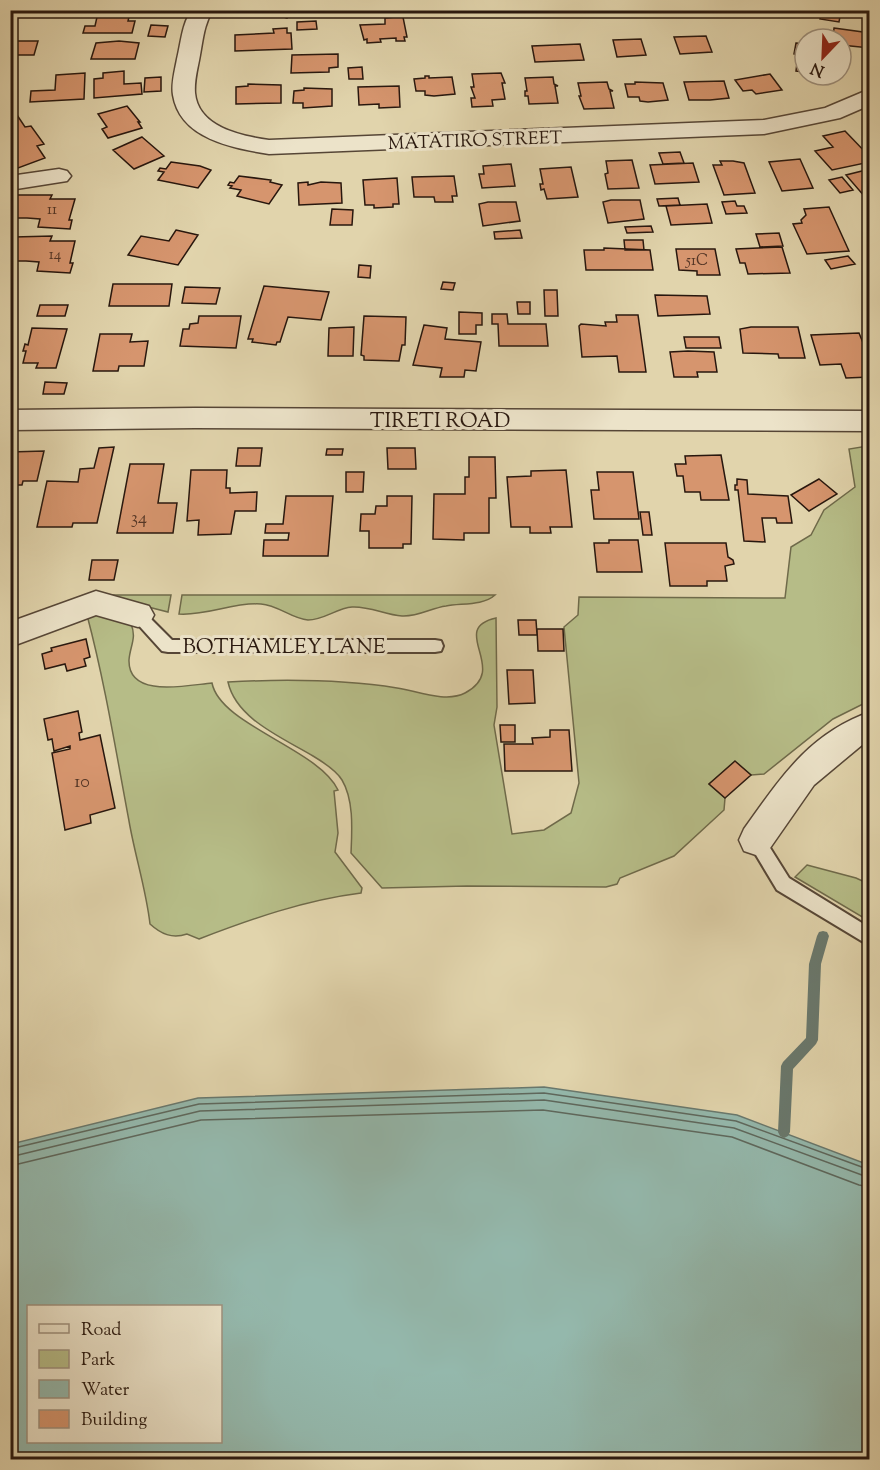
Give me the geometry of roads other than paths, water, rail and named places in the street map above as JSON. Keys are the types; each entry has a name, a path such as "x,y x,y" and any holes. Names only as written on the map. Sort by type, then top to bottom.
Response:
{"street":[{"name":"MATATIRO STREET","path":"203,10 196,19 184,94 191,112 202,125 233,141 261,147 282,148 764,127 832,113 870,96"},
{"path":"10,183 59,176"},
{"name":"TIRETI ROAD","path":"10,420 195,418 870,421"},
{"name":"BOTHAMLEY LANE","path":"10,635 96,603 138,615"},
{"path":"756,840 802,775 850,735 870,726"}],"lane":[{"name":"BOTHAMLEY LANE","path":"138,615 168,646 435,646"},
{"path":"756,840 783,884 870,938"}],"water":[{"path":"544,1087 737,1115 869,1165 869,1459 11,1459 11,1144 198,1098"}],"waterway":[{"path":"784,1132 787,1066 812,1040 815,964 823,936"}]}
